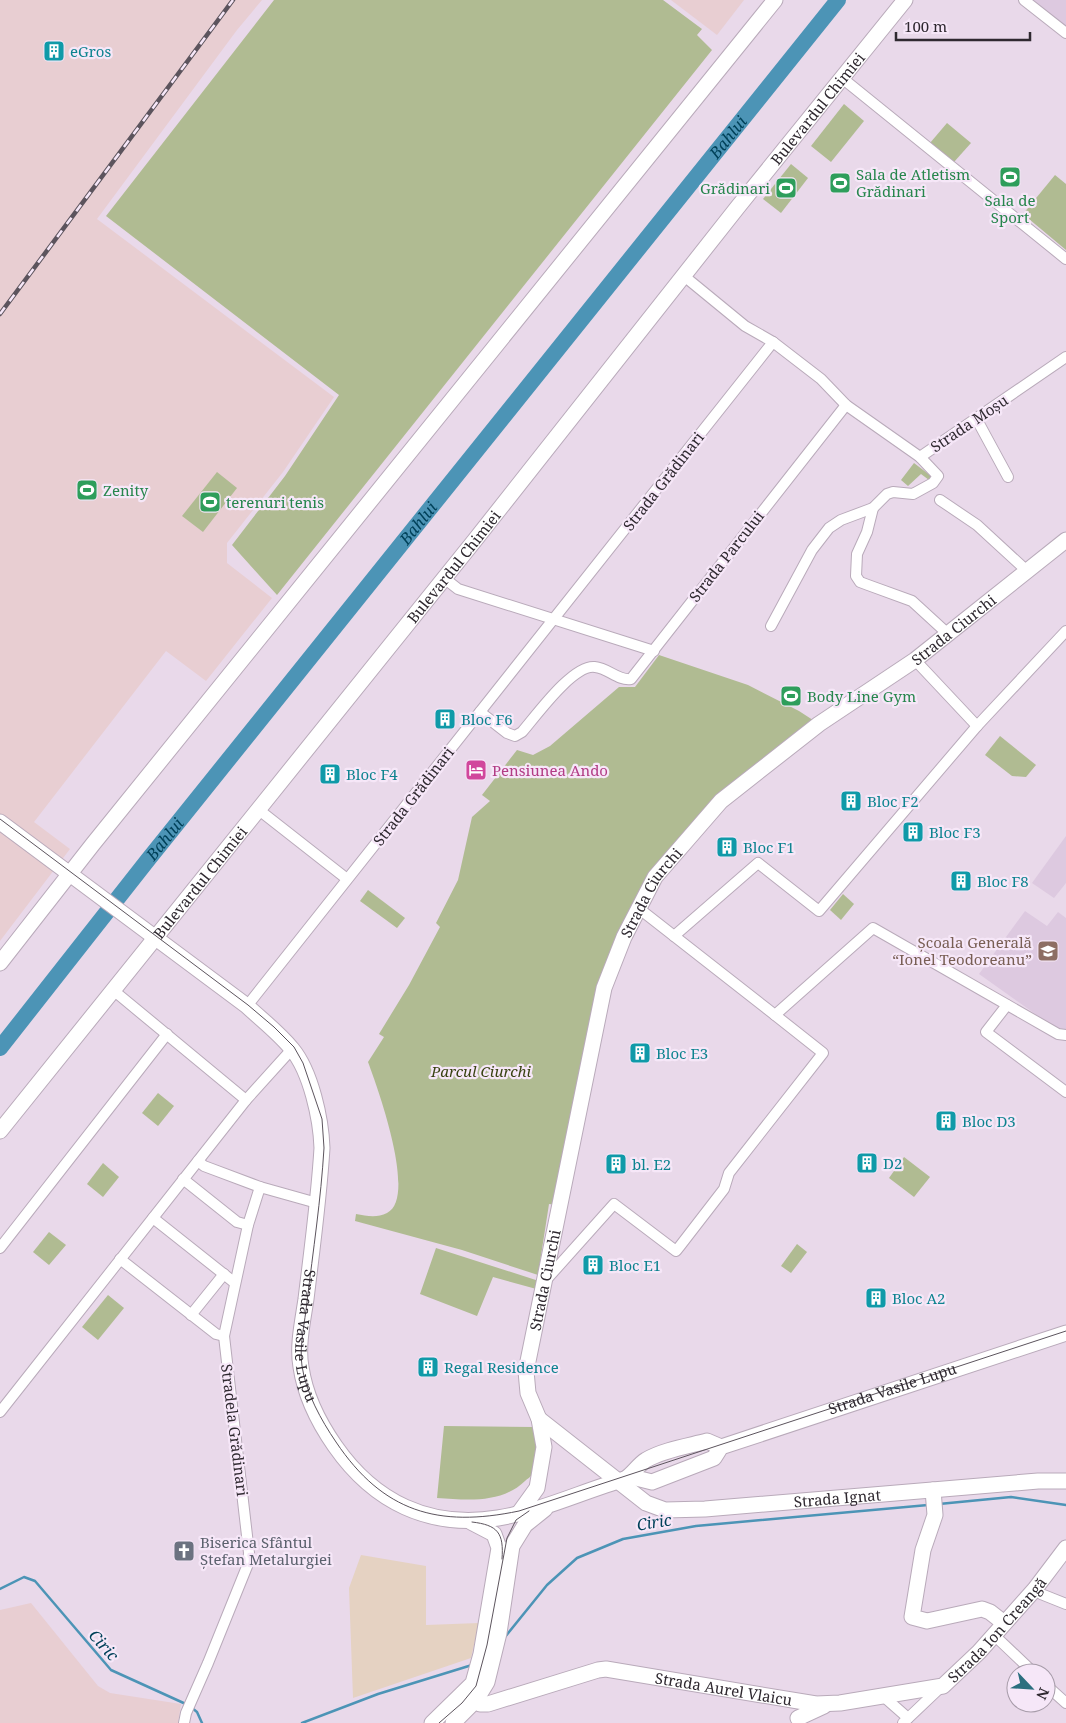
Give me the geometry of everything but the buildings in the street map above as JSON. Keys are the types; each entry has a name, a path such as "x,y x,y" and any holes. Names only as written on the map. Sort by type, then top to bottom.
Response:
{"main road":[{"path":"0,963 775,0"},
{"name":"Bulevardul Chimiei","path":"0,1132 905,0"},
{"name":"Strada Ciurchi","path":"520,1513 537,1488 544,1447 539,1419 528,1393 526,1371 604,988 638,907 655,877 720,802 813,729 915,660 1066,540"},
{"name":"Strada Vasile Lupu","path":"0,822 247,1006 274,1029 292,1049 302,1064 322,1126 322,1148 300,1366 318,1419 348,1464 370,1487 383,1496 416,1512 484,1520 520,1513 621,1480 634,1474 645,1461 681,1448 708,1440 721,1447"},
{"name":"Strada Vasile Lupu","path":"621,1480 636,1478 652,1482 714,1458 721,1447 1066,1333"},
{"name":"Strada Ciurchi","path":"539,1419 621,1480"},
{"name":"Strada Ignat","path":"621,1480 646,1503 665,1510 933,1494 1038,1480 1066,1481"},
{"path":"537,1488 551,1503"},
{"path":"933,1494 935,1515 923,1550 912,1617 927,1621 982,1609 990,1612 999,1629"},
{"name":"Strada Aurel Vlaicu","path":"454,1723 471,1696 473,1683 481,1678 488,1655 499,1633 512,1546 525,1525 551,1503"},
{"name":"Strada Aurel Vlaicu","path":"463,1519 488,1529 497,1539 499,1548 488,1655"},
{"name":"Strada Ion Creangă","path":"943,1686 969,1662 1035,1589 1066,1548"},
{"name":"Strada Aurel Vlaicu","path":"471,1696 480,1704 488,1704 606,1669 802,1703 828,1703 943,1686"},
{"path":"481,1678 490,1695 506,1698"},
{"name":"Strada Aurel Vlaicu","path":"432,1723 471,1696"},
{"name":"Strada Aurel Vlaicu","path":"454,1723 495,1707 506,1698"},
{"path":"794,1721 828,1703"}],"street":[{"path":"1024,0 1066,33"},
{"path":"842,78 1066,259"},
{"path":"684,276 745,326 773,342 821,380 846,405 920,457"},
{"name":"Strada Grădinari","path":"247,1006 773,342"},
{"name":"Strada Moșu","path":"771,626 812,550 829,528 841,520 873,508 888,494 894,492 913,494 934,483 938,476 920,457 1066,357"},
{"name":"Strada Parcului","path":"480,712 506,733 519,735 571,678 589,667 597,667 624,679 631,679 846,405"},
{"path":"976,418 1008,476"},
{"path":"940,500 977,525 1027,571"},
{"path":"873,508 867,532 857,554 856,576 860,582 912,601 948,634"},
{"path":"444,578 458,589 654,651"},
{"path":"674,936 758,863 819,911 977,726 1066,631"},
{"path":"915,660 977,726"},
{"path":"259,810 347,879"},
{"path":"546,1280 614,1204 676,1251 724,1189 729,1172 823,1053 638,907"},
{"path":"775,1015 873,928 1058,1034 1066,1035"},
{"path":"113,990 246,1100"},
{"path":"1008,1005 986,1032 1066,1092"},
{"path":"0,1248 167,1034"},
{"path":"0,1412 246,1100 292,1049"},
{"path":"198,1161 204,1166 260,1187 317,1203"},
{"path":"183,1179 237,1222 248,1226"},
{"name":"Stradela Grădinari","path":"185,1718 244,1574 250,1553 224,1336 248,1226 260,1187"},
{"path":"153,1218 235,1283"},
{"path":"120,1259 216,1334 224,1336"},
{"path":"191,1315 224,1274"},
{"path":"1035,1589 1041,1594 1066,1604"},
{"path":"999,1629 1026,1663"},
{"path":"883,1696 905,1720 943,1686"},
{"path":"1056,1694 1066,1704"},
{"path":"783,1700 791,1706 794,1721"},
{"path":"794,1721 802,1703"}],"shaded area":[{"path":"0,0 262,0 237,30 97,219 334,397 283,472 227,543 227,563 272,598 206,681 166,651 34,822 70,849 0,941"},
{"path":"671,0 744,0 717,35"},
{"path":"1024,0 1066,0 1066,33"},
{"path":"1066,836 1066,883 1054,898 1032,883"},
{"path":"1025,911 1047,926 1058,912 1066,918 1066,1031 1059,1031 979,974"},
{"path":"361,1555 426,1566 426,1625 479,1623 471,1658 353,1698 349,1588"},
{"path":"31,1603 98,1686 110,1693 181,1704 178,1723 0,1723 0,1610"}],"green space":[{"path":"274,0 663,0 702,29 697,35 712,50 277,595 232,545 285,476 339,395 106,216"},
{"path":"844,104 864,121 831,162 811,146"},
{"path":"947,123 971,143 954,162 930,143"},
{"name":"Grădinari","path":"791,164 808,178 781,213 763,199"},
{"path":"1055,175 1066,184 1066,250 1023,214"},
{"path":"914,463 931,476 929,480 921,474 908,486 901,480"},
{"name":"terenuri tenis","path":"217,472 237,488 203,532 182,516"},
{"name":"Parcul Ciurchi","path":"659,655 748,685 799,711 819,724 685,841 624,937 559,1205 549,1204 538,1275 462,1250 355,1221 356,1214 383,1215 395,1203 398,1186 397,1165 386,1116 368,1062 384,1037 379,1034 409,985 440,927 436,923 458,880 472,817 490,801 482,795 517,750 533,755 550,746 619,687 635,687"},
{"path":"1000,736 1036,765 1026,777 1012,776 985,755"},
{"path":"368,890 405,918 397,928 360,901"},
{"path":"843,894 854,904 841,920 830,910"},
{"path":"158,1093 174,1106 158,1126 142,1113"},
{"path":"904,1157 930,1177 914,1197 889,1178"},
{"path":"103,1163 119,1177 103,1197 87,1184"},
{"path":"49,1232 66,1245 49,1265 33,1252"},
{"path":"797,1244 807,1252 791,1273 781,1266"},
{"path":"436,1248 542,1282 540,1290 493,1277 477,1316 420,1294"},
{"path":"108,1295 124,1308 98,1340 82,1327"},
{"path":"444,1426 534,1427 537,1456 532,1474 516,1488 495,1497 472,1500 437,1498"}],"waterway":[{"name":"Bahlui","path":"0,1048 147,861 838,0"},
{"name":"Ciric","path":"939,1504 1011,1497 1066,1505"},
{"name":"Ciric","path":"505,1637 547,1585 577,1558 623,1539 696,1526 928,1505"},
{"name":"Ciric","path":"0,1589 24,1577 35,1581 111,1670 188,1705"},
{"name":"Ciric","path":"302,1723 378,1694 472,1665"},
{"name":"Ciric","path":"192,1708 197,1712 202,1723"}],"tram line":[{"path":"0,819 248,1005 294,1047 303,1063 322,1119 324,1148 319,1206 302,1342 301,1358 304,1376 315,1406 336,1442 354,1466 373,1485 393,1499 415,1509 438,1515 463,1517 490,1516 519,1511 1066,1331"},
{"path":"439,1723 462,1703 476,1686 487,1645 507,1538 516,1520 529,1511"},
{"path":"472,1522 488,1525 497,1532 502,1543 502,1559"}],"railway":[{"path":"0,314 233,0"}],"place":[{"name":"eGros","path":"54,51"},
{"name":"Sala de Sport","path":"1010,177"},
{"name":"Sala de Atletism Grădinari","path":"840,183"},
{"name":"Grădinari","path":"786,188"},
{"name":"Zenity","path":"87,490"},
{"name":"terenuri tenis","path":"210,502"},
{"name":"Body Line Gym","path":"791,696"},
{"name":"Bloc F6","path":"445,719"},
{"name":"Pensiunea Ando","path":"476,770"},
{"name":"Bloc F4","path":"330,774"},
{"name":"Bloc F2","path":"851,801"},
{"name":"Bloc F3","path":"913,832"},
{"name":"Bloc F1","path":"727,847"},
{"name":"Bloc F8","path":"961,881"},
{"name":"Școala Generală “Ionel Teodoreanu”","path":"1048,951"},
{"name":"Bloc E3","path":"640,1053"},
{"name":"Bloc D3","path":"946,1121"},
{"name":"D2","path":"867,1163"},
{"name":"bl. E2","path":"616,1164"},
{"name":"Bloc E1","path":"593,1265"},
{"name":"Bloc A2","path":"876,1298"},
{"name":"Regal Residence","path":"428,1367"},
{"name":"Biserica Sfântul Ștefan Metalurgiei","path":"184,1551"}]}
